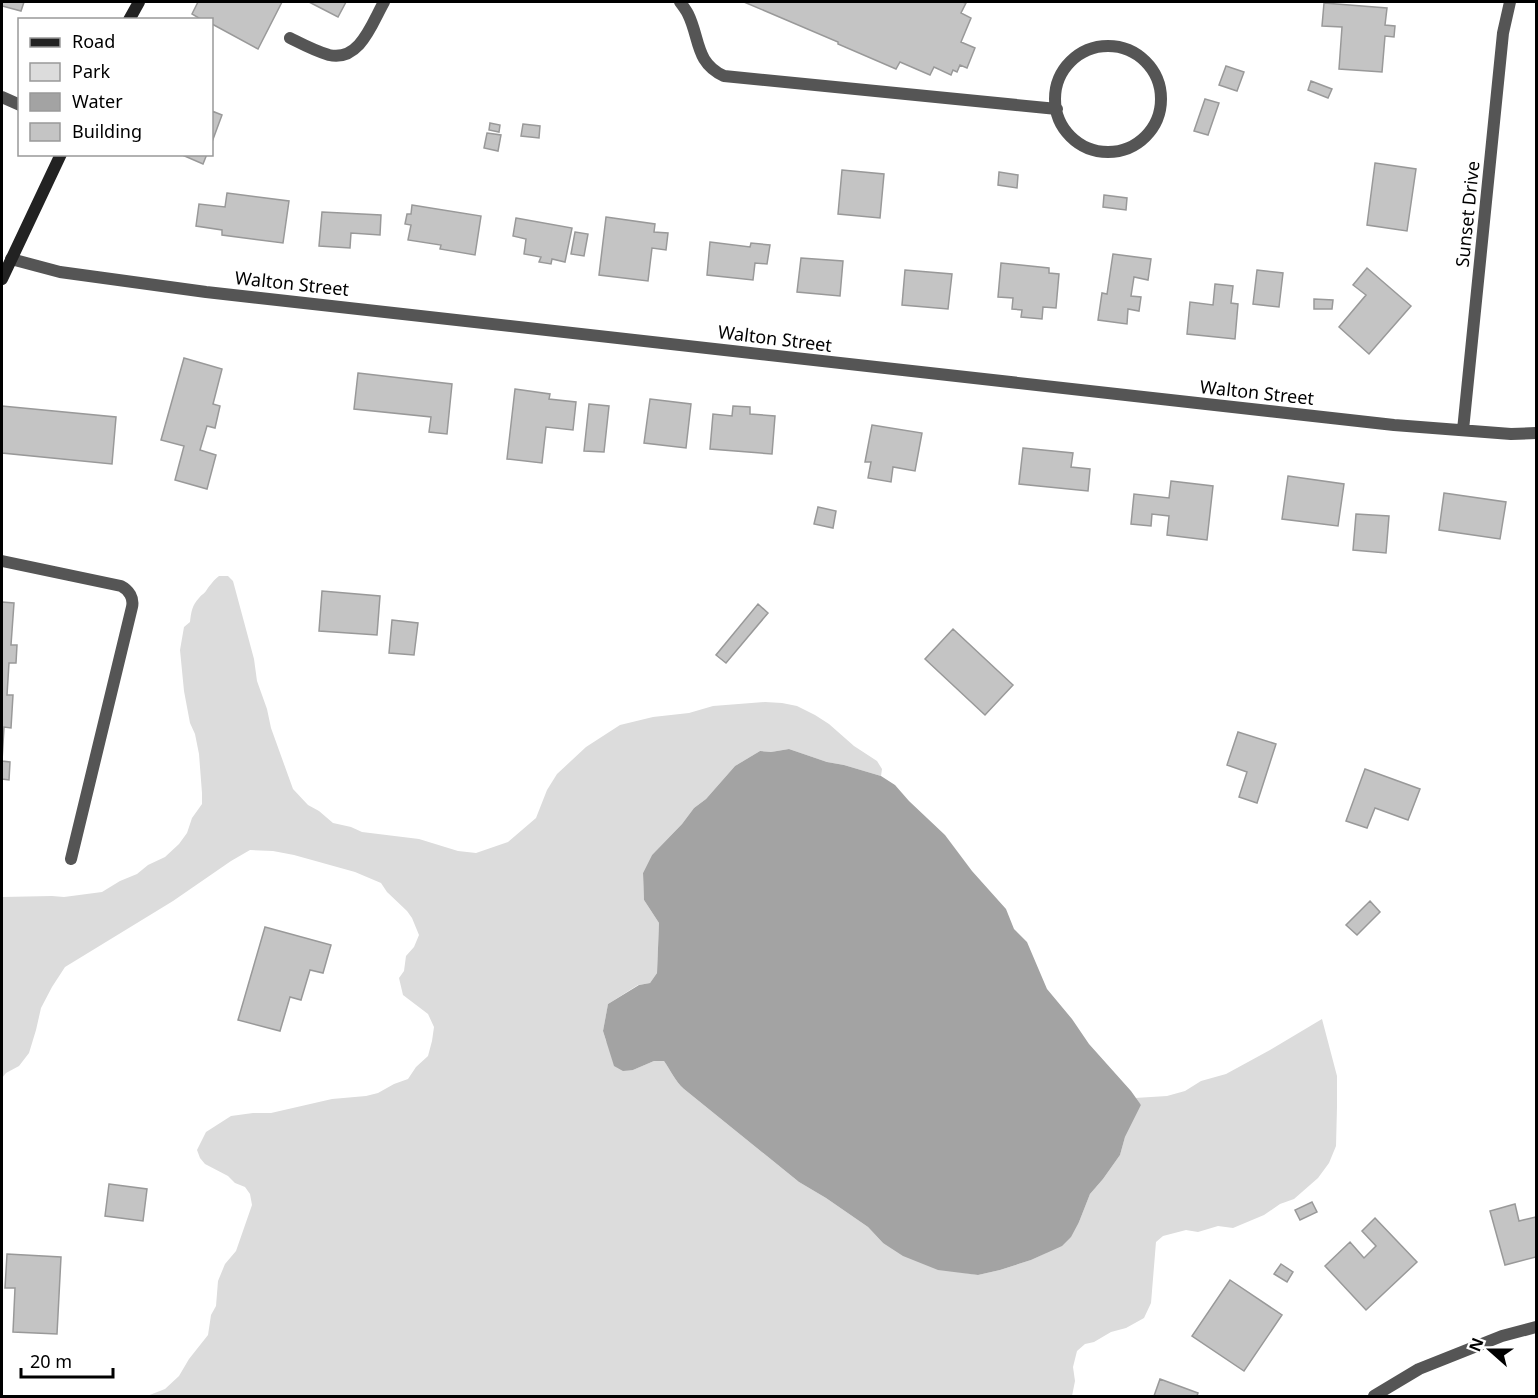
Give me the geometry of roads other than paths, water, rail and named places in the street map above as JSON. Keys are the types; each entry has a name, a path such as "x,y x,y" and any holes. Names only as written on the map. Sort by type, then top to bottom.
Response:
{"main road":[{"path":"130,18 139,2"},
{"path":"2,279 60,156"}],"street":[{"path":"290,38 330,55 343,55 360,45 384,2"},
{"path":"680,2 688,13 705,62 724,76 1056,109"},
{"name":"Sunset Drive","path":"1463,430 1502,45 1510,2"},
{"path":"1098,47 1124,48 1140,56 1149,65 1157,79 1160,91 1161,106 1157,119 1149,132 1140,141 1115,151 1101,151 1076,141 1061,123 1056,109 1058,82 1065,68 1076,57 1098,47"},
{"path":"2,97 18,104"},
{"name":"Walton Street","path":"11,259 60,272 206,292 1382,424 1511,434 1536,433"},
{"path":"2,561 121,586 131,597 132,607 71,858"},
{"path":"1374,1396 1419,1369 1502,1336 1536,1328"}],"water":[{"path":"789,749 881,776 895,785 945,835 972,871 1006,909 1014,929 1027,942 1047,989 1089,1044 1141,1105 1125,1137 1120,1155 1090,1194 1071,1237 1062,1246 1031,1260 978,1275 938,1270 903,1256 883,1243 868,1227 799,1182 684,1089 664,1061 654,1061 633,1070 623,1071 614,1066 603,1031 608,1004 639,985 650,983 657,973 659,923 644,900 643,873 652,855 735,766 760,751"}]}
